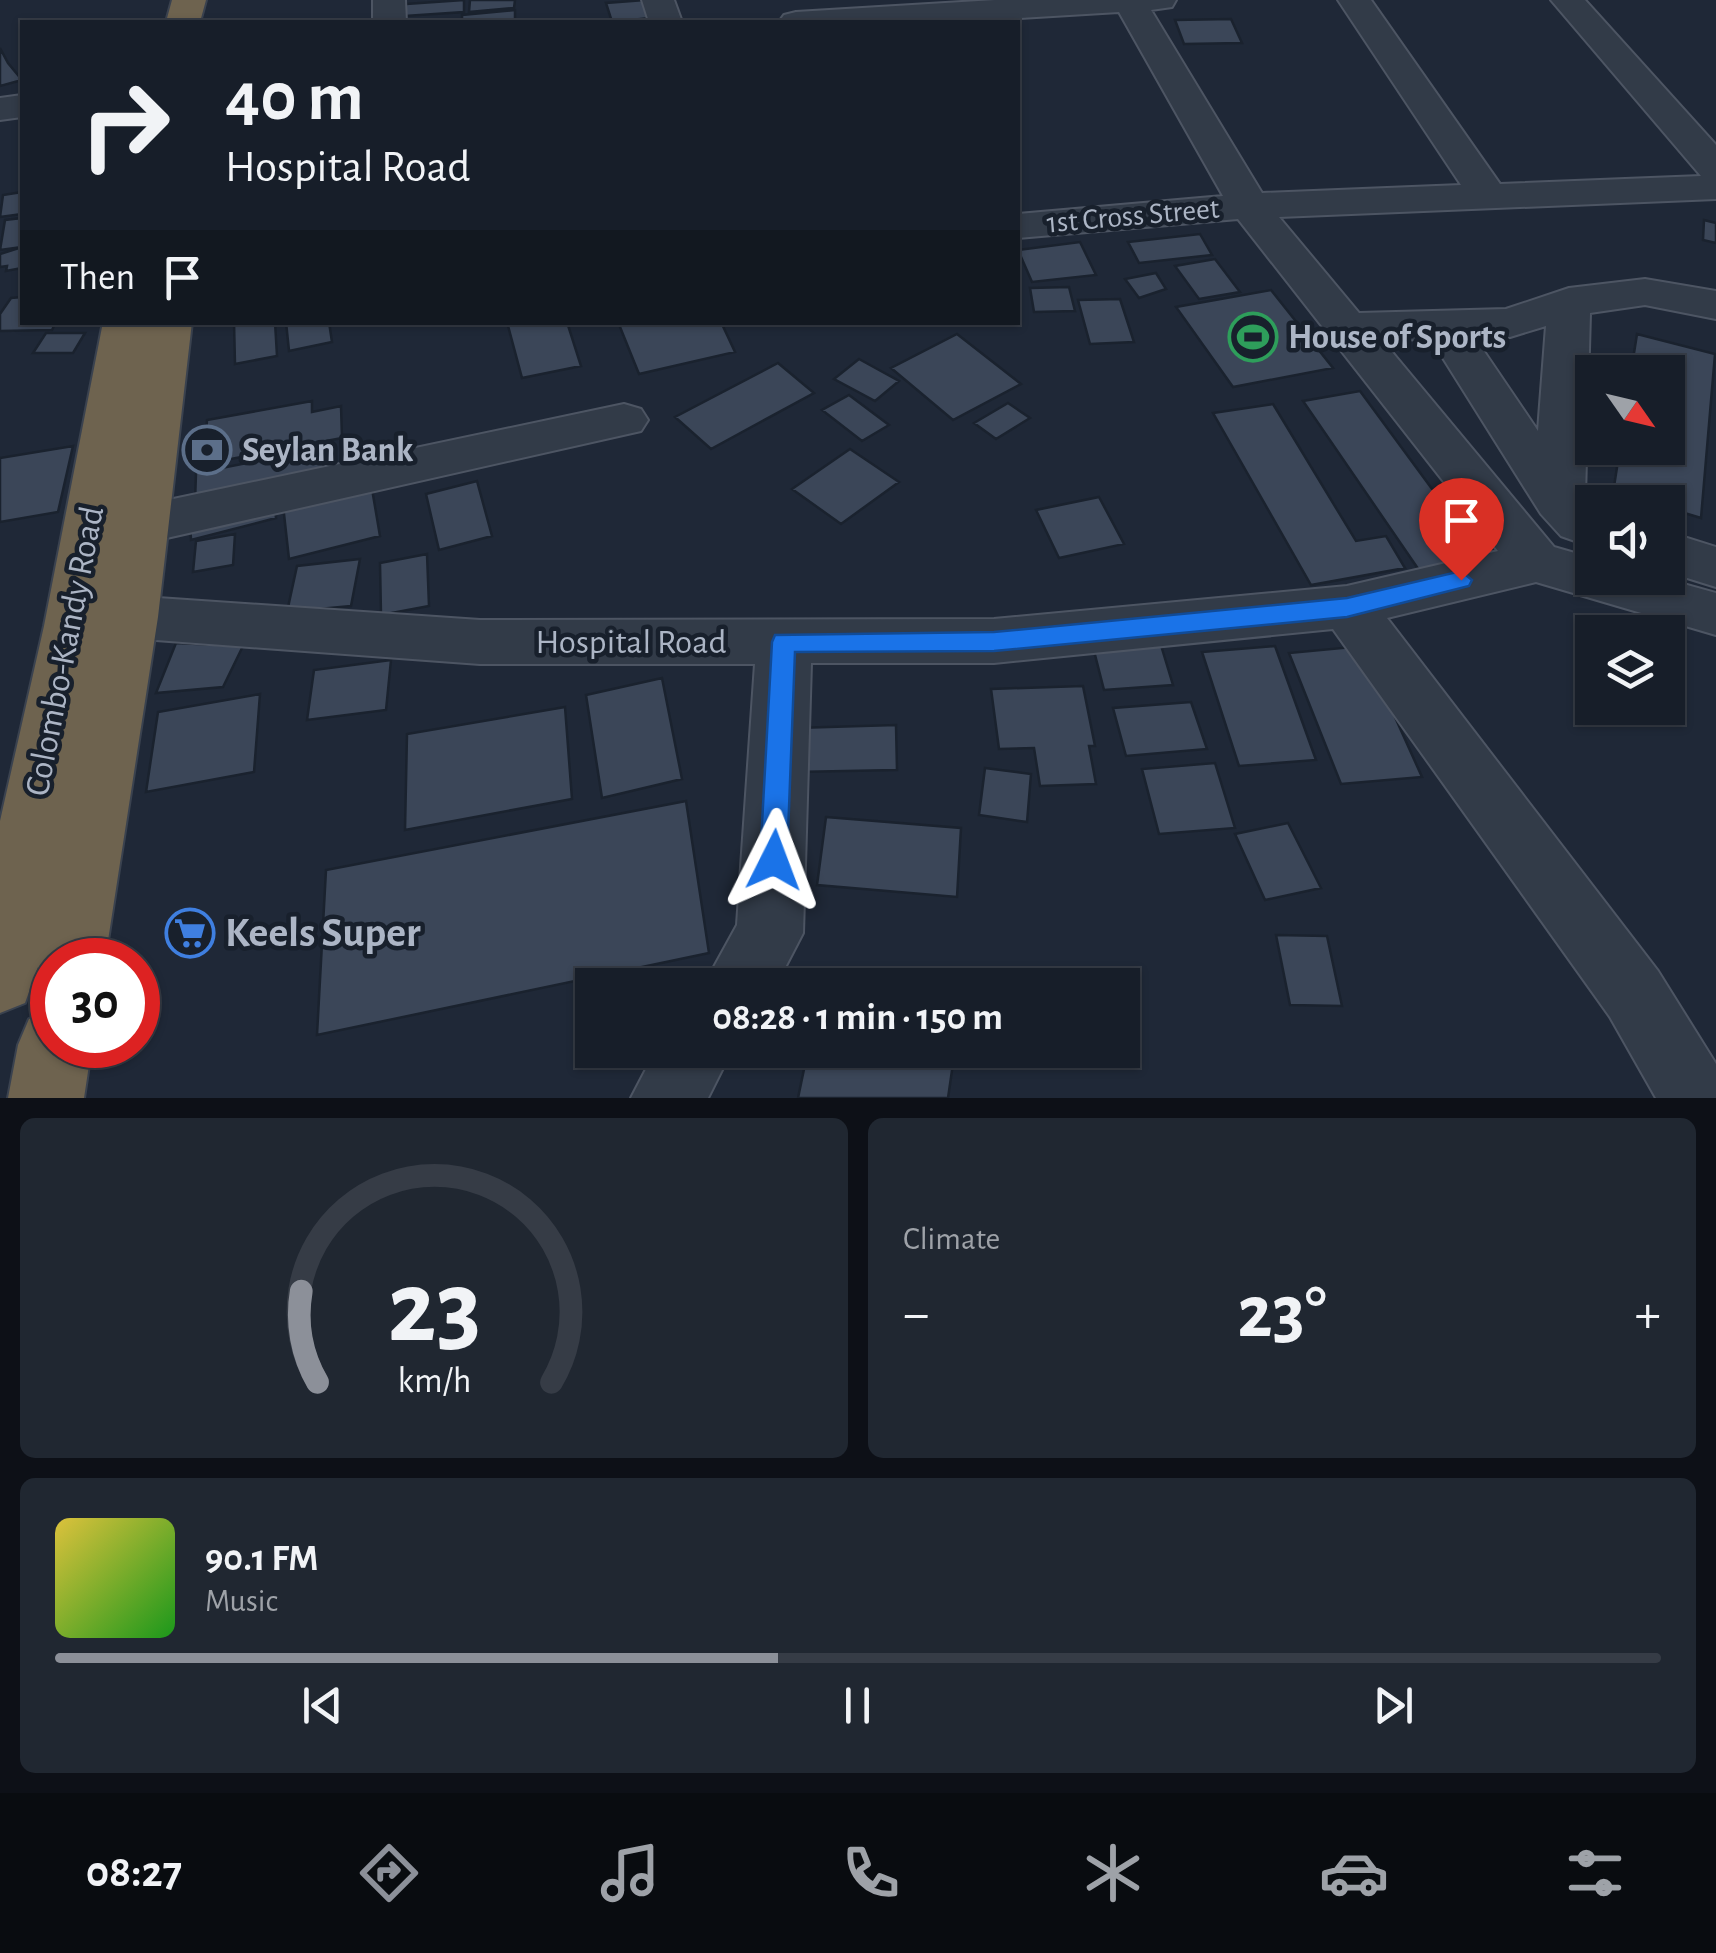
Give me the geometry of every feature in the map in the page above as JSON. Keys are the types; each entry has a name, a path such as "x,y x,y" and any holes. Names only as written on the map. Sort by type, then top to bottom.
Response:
{"highway":[{"name":"Colombo-Kandy Road","path":"0,979 73,626 125,325"},
{"name":"Colombo-Kandy Road","path":"74,938 129,617 170,325"},
{"path":"46,1098 51,1068"}],"street":[{"path":"820,20 1160,0"},
{"path":"1354,0 1488,196"},
{"path":"1567,0 1716,169"},
{"path":"1128,1 1250,206 1536,562"},
{"name":"1st Cross Street","path":"1020,226 1250,206 1716,187"},
{"path":"1347,327 1510,324 1569,302 1645,292 1716,306"},
{"path":"1569,302 1575,485"},
{"path":"1444,326 1575,513"},
{"path":"140,525 624,420"},
{"path":"1685,557 1716,567"},
{"name":"Hospital Road","path":"73,626 129,617 480,642 994,642 1347,608 1536,562 1716,614"},
{"path":"1347,608 1634,994 1696,1098"},
{"path":"748,968 770,933 784,642"},
{"path":"667,1098 686,1068"}],"building":[{"path":"464,0 464,12 405,16 406,4"},
{"path":"470,0 515,0 514,8 469,12"},
{"path":"645,0 650,18 611,20 606,3"},
{"path":"515,10 515,20 462,20 462,15"},
{"path":"1231,19 1242,43 1184,44 1175,20"},
{"path":"0,48 20,81 0,86"},
{"path":"20,192 20,214 0,217 3,195"},
{"path":"20,218 20,247 0,250 5,220"},
{"path":"1704,220 1716,223 1716,243 1703,240"},
{"path":"1200,234 1212,255 1139,263 1128,242"},
{"path":"1080,242 1096,275 1032,282 1020,250"},
{"path":"20,248 20,268 6,271 7,266 0,267 0,254"},
{"path":"1215,259 1240,292 1199,299 1175,266"},
{"path":"1156,273 1166,289 1139,298 1125,279"},
{"path":"1069,287 1075,311 1034,312 1030,288"},
{"name":"House of Sports","path":"1271,290 1333,368 1233,387 1176,307"},
{"path":"20,297 20,325 54,325 52,330 0,331 0,314 11,298"},
{"path":"1120,299 1134,342 1090,344 1078,300"},
{"path":"234,325 275,325 277,356 235,364"},
{"path":"286,325 329,325 332,342 289,351"},
{"path":"508,325 568,325 581,366 522,378"},
{"path":"619,325 722,325 735,352 639,374"},
{"path":"46,333 85,333 73,353 33,353"},
{"path":"957,334 1021,384 953,420 891,368"},
{"path":"1637,334 1715,354 1701,518 1685,513 1685,485 1614,485 1617,465 1685,465 1685,355 1634,355"},
{"path":"859,359 899,381 875,401 834,379"},
{"path":"778,363 814,393 711,449 675,417"},
{"path":"1360,391 1485,561 1421,573 1303,401"},
{"path":"849,395 889,425 862,441 822,410"},
{"path":"312,401 312,412 341,406 342,438 204,464 207,420"},
{"path":"1008,403 1030,418 996,439 974,423"},
{"path":"1273,404 1356,541 1386,536 1405,568 1311,585 1213,413"},
{"path":"73,446 58,512 0,522 0,458"},
{"path":"323,448 324,475 195,502 196,473"},
{"path":"850,449 899,482 841,524 792,489"},
{"path":"477,481 492,536 439,550 426,494"},
{"path":"371,483 380,536 289,559 283,505"},
{"path":"1099,497 1124,544 1059,558 1036,510"},
{"path":"274,499 276,518 191,540 190,520"},
{"path":"235,534 233,565 193,572 196,541"},
{"path":"427,554 429,606 381,615 380,563"},
{"path":"360,559 351,606 287,612 297,566"},
{"path":"1160,642 1173,685 1104,690 1093,647"},
{"path":"176,643 243,646 223,687 156,693"},
{"path":"1275,646 1316,760 1239,766 1202,652"},
{"path":"1363,646 1422,777 1341,784 1289,653"},
{"path":"391,660 386,710 307,720 314,670"},
{"path":"662,678 682,779 602,798 586,695"},
{"path":"1083,686 1095,746 1089,746 1096,784 1040,786 1034,748 999,749 991,689"},
{"path":"260,694 254,772 146,792 158,712"},
{"path":"1191,702 1207,749 1126,756 1113,708"},
{"path":"565,707 572,799 405,830 407,734"},
{"path":"896,725 897,770 794,772 795,728"},
{"path":"1215,763 1235,828 1159,834 1142,769"},
{"path":"985,768 1031,774 1027,822 979,815"},
{"path":"686,801 709,953 637,968 575,968 575,981 317,1035 326,870"},
{"path":"826,817 961,828 957,897 817,885"},
{"path":"1288,823 1321,888 1265,900 1235,834"},
{"path":"1276,935 1327,936 1342,1006 1290,1005"},
{"path":"804,1068 952,1068 948,1098 798,1098"}],"place":[{"name":"House of Sports","path":"1253,337"},
{"name":"Seylan Bank","path":"207,450"},
{"name":"Keels Super","path":"190,933"}],"route":[{"path":"774,860 784,642 994,642 1347,608 1461,580"}]}
